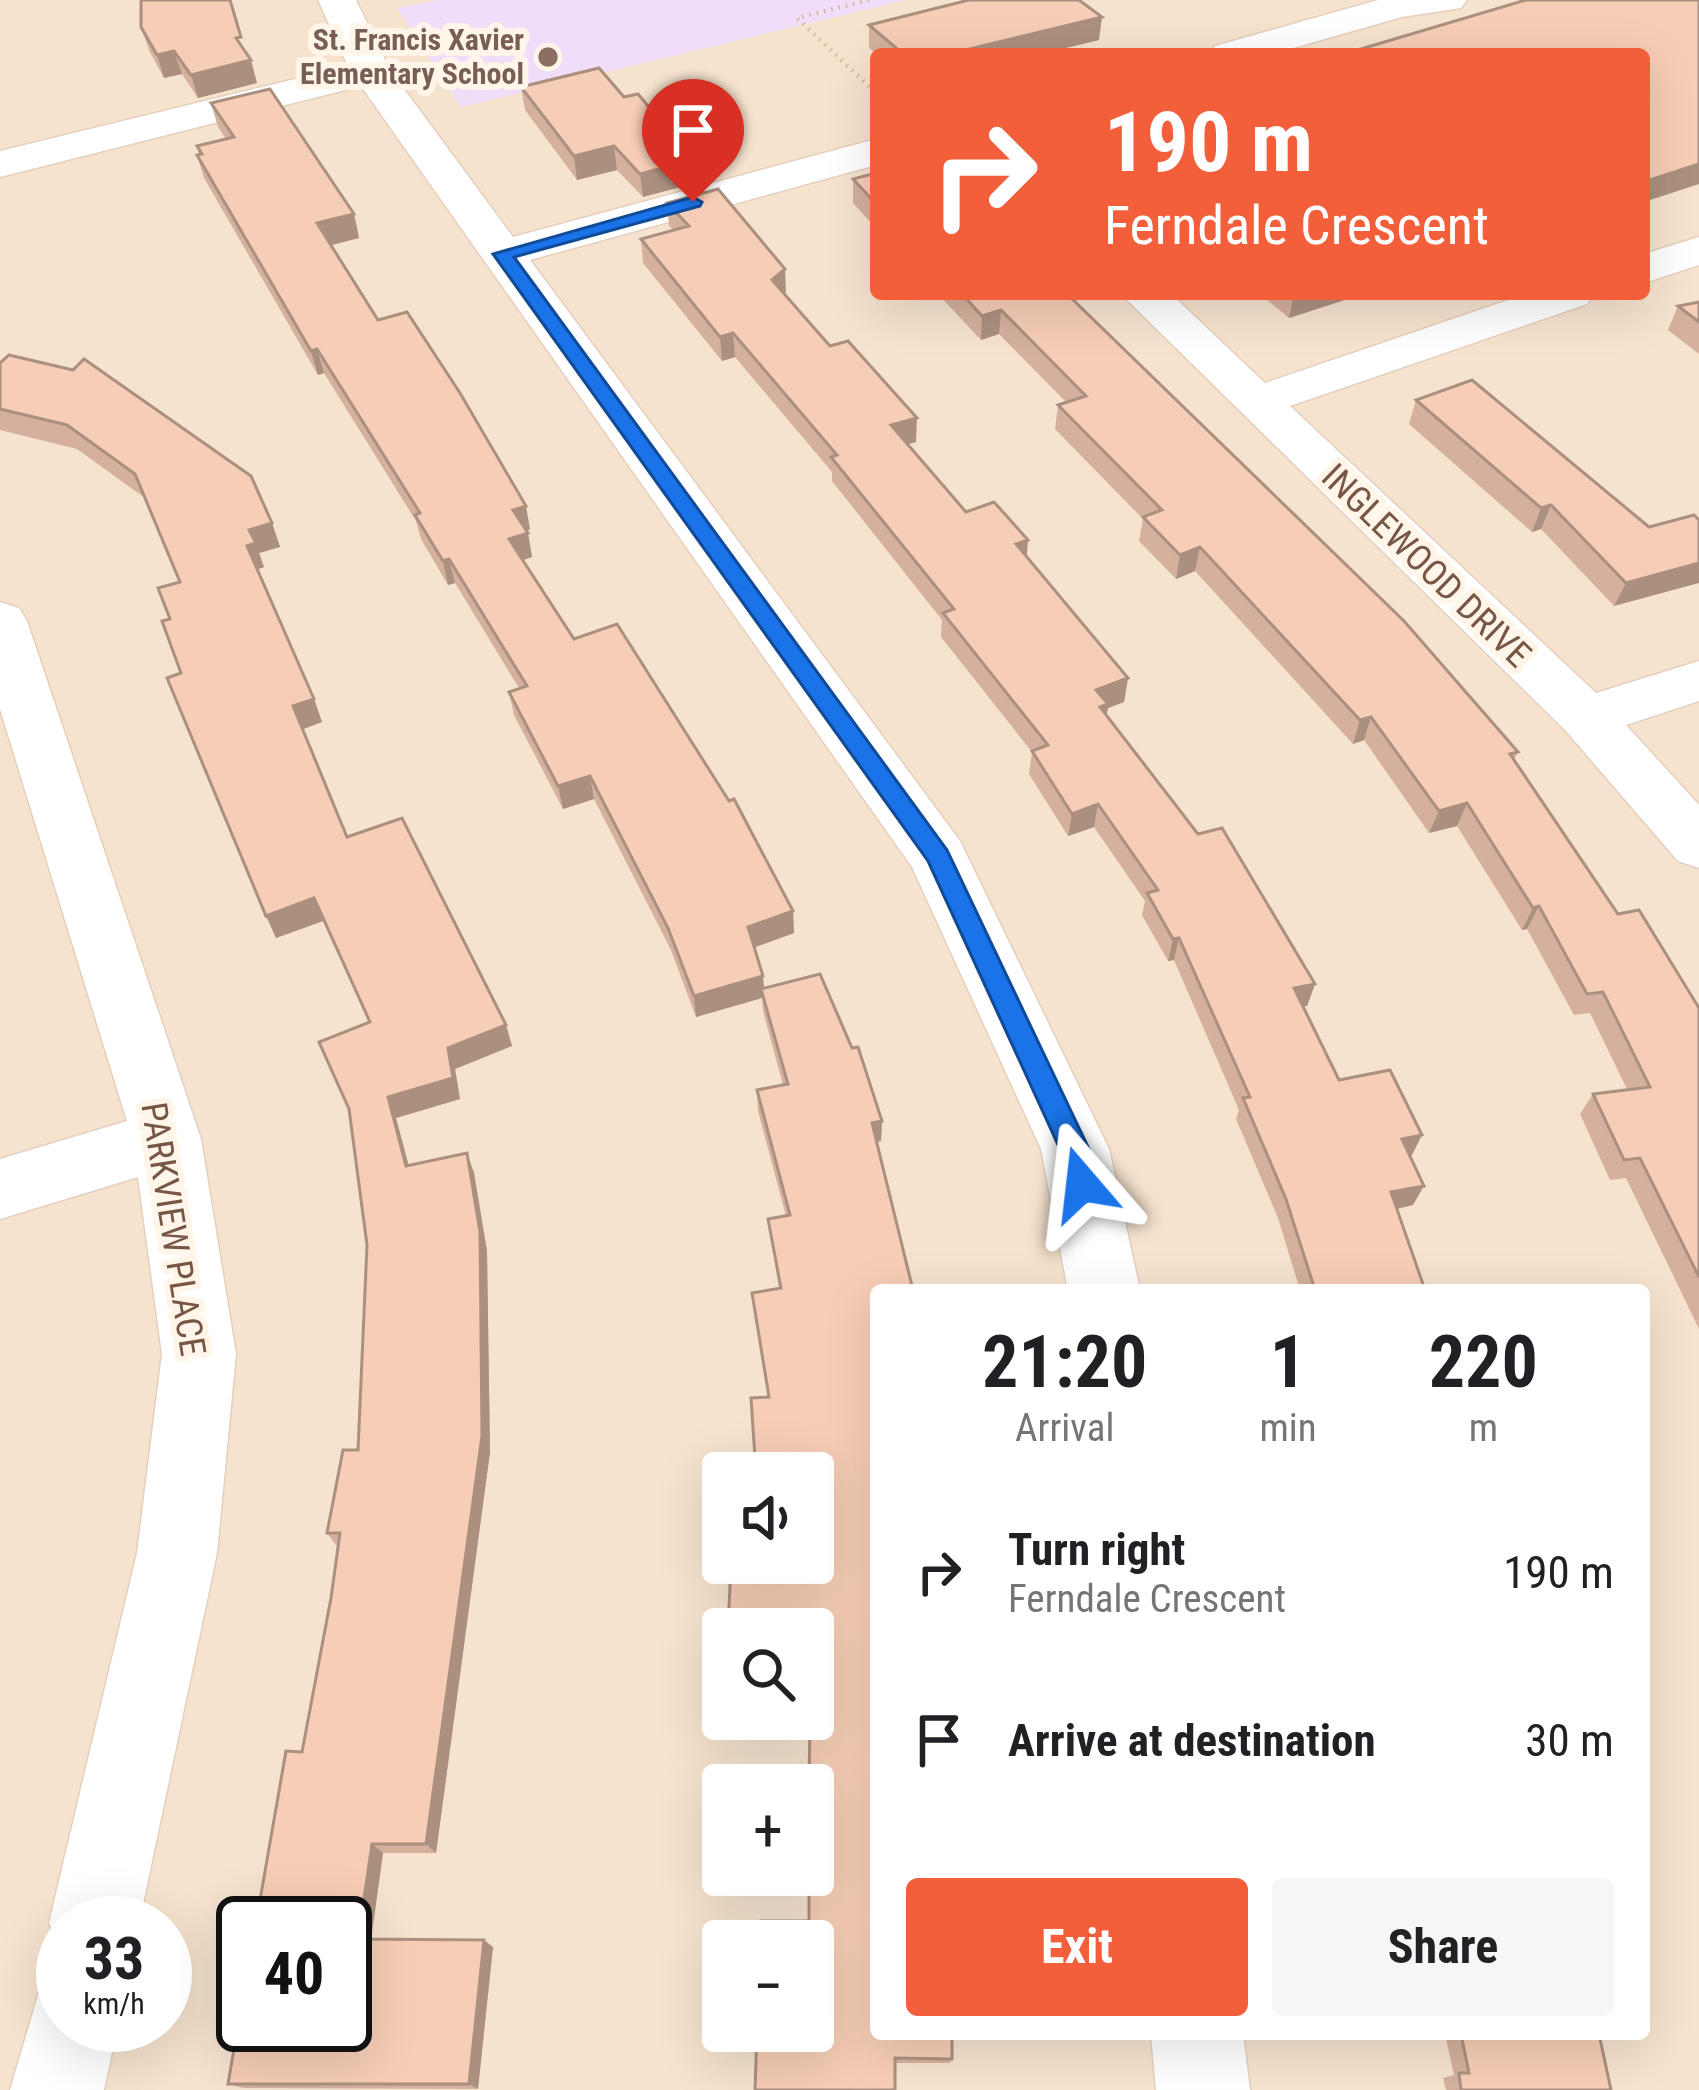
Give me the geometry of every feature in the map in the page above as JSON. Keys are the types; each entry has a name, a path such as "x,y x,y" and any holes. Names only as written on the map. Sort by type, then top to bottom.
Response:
{"street":[{"path":"337,0 371,72 938,857 1075,1149 1103,1284"},
{"path":"1251,48 1399,7 1448,0"},
{"path":"0,164 371,72"},
{"path":"502,254 870,154"},
{"path":"1650,267 1699,250"},
{"name":"INGLEWOOD DRIVE","path":"1150,300 1586,717 1699,845"},
{"path":"1256,402 1554,300"},
{"name":"PARKVIEW PLACE","path":"0,621 167,1139 199,1354 177,1553 100,1896"},
{"path":"1586,717 1699,681"},
{"path":"0,1189 167,1139"},
{"path":"1198,2040 1203,2090"},
{"path":"57,2090 65,2052"}],"path":[{"path":"869,0 797,18 870,86"}],"shaded area":[{"path":"0,0 1699,0 1699,2090 0,2090"},
{"name":"St. Francis Xavier Elementary School","path":"438,0 905,0 461,107 397,8"}],"building":[{"path":"141,0 230,0 241,37 236,38 251,60 191,75 174,51 157,55 141,27"},
{"path":"969,0 1079,0 1102,17 974,48 896,48 869,25"},
{"path":"1526,0 1699,0 1699,164 1650,180 1650,48 1364,48"},
{"path":"599,68 624,97 638,94 693,160 640,174 614,146 574,156 521,87"},
{"path":"270,89 354,214 317,223 378,320 407,312 460,393 526,506 513,510 528,533 509,539 574,639 617,624 729,801 734,799 793,911 748,927 763,976 694,996 668,928 590,776 558,786 509,692 527,686 449,559 443,561 415,515 420,513 317,349 311,351 197,155 202,154 197,146 234,137 211,103"},
{"path":"870,175 870,197 853,179"},
{"path":"718,189 785,269 772,280 830,346 848,341 917,418 891,425 966,512 994,502 1028,540 1016,544 1128,678 1096,690 1108,704 1100,707 1198,834 1222,828 1315,984 1294,988 1339,1080 1390,1070 1422,1135 1402,1139 1424,1186 1391,1192 1423,1284 1313,1284 1286,1199 1243,1098 1250,1097 1179,938 1173,939 1147,893 1158,890 1098,804 1072,814 1032,751 1048,745 943,613 954,609 831,457 837,455 733,333 720,337 641,239 689,226 667,203"},
{"path":"967,300 1073,300 1404,621 1518,752 1510,754 1618,914 1639,910 1699,1008 1699,1277 1640,1158 1624,1160 1593,1094 1650,1087 1603,992 1587,994 1539,906 1533,908 1467,803 1439,811 1371,717 1360,720 1200,547 1180,555 1143,517 1162,510 1058,405 1086,396 1001,310 982,316"},
{"path":"1699,302 1699,322 1678,306"},
{"path":"9,355 73,370 84,359 251,476 272,523 249,530 256,543 247,546 314,699 293,706 347,837 402,818 506,1025 448,1048 453,1078 388,1097 406,1166 467,1153 480,1232 482,1436 426,1844 372,1844 364,1896 261,1896 286,1751 302,1752 331,1598 340,1533 327,1533 343,1450 358,1450 367,1245 349,1109 319,1042 370,1022 314,898 266,916 167,678 181,673 162,621 170,619 158,588 180,582 135,474 67,425 0,409 0,363"},
{"path":"1472,380 1649,527 1694,515 1699,520 1699,563 1626,583 1551,505 1541,508 1416,400"},
{"path":"820,974 852,1048 858,1047 882,1121 872,1123 912,1284 870,1284 870,2040 952,2040 952,2059 895,2058 895,2090 755,2090 756,2052 834,2052 834,1920 809,1920 809,1896 834,1896 834,1764 809,1764 810,1740 834,1740 834,1608 729,1608 730,1584 834,1584 834,1452 755,1452 751,1398 769,1397 752,1293 781,1288 768,1219 790,1215 757,1090 788,1084 761,989"},
{"path":"372,1939 484,1940 469,2084 228,2084 234,2052 372,2052"},
{"path":"1462,2040 1600,2040 1611,2090 1461,2090 1459,2073 1469,2073"}],"place":[{"name":"St. Francis Xavier Elementary School","path":"548,57"}],"route":[{"path":"693,202 502,254 938,857 1075,1149 1082,1184"}]}
